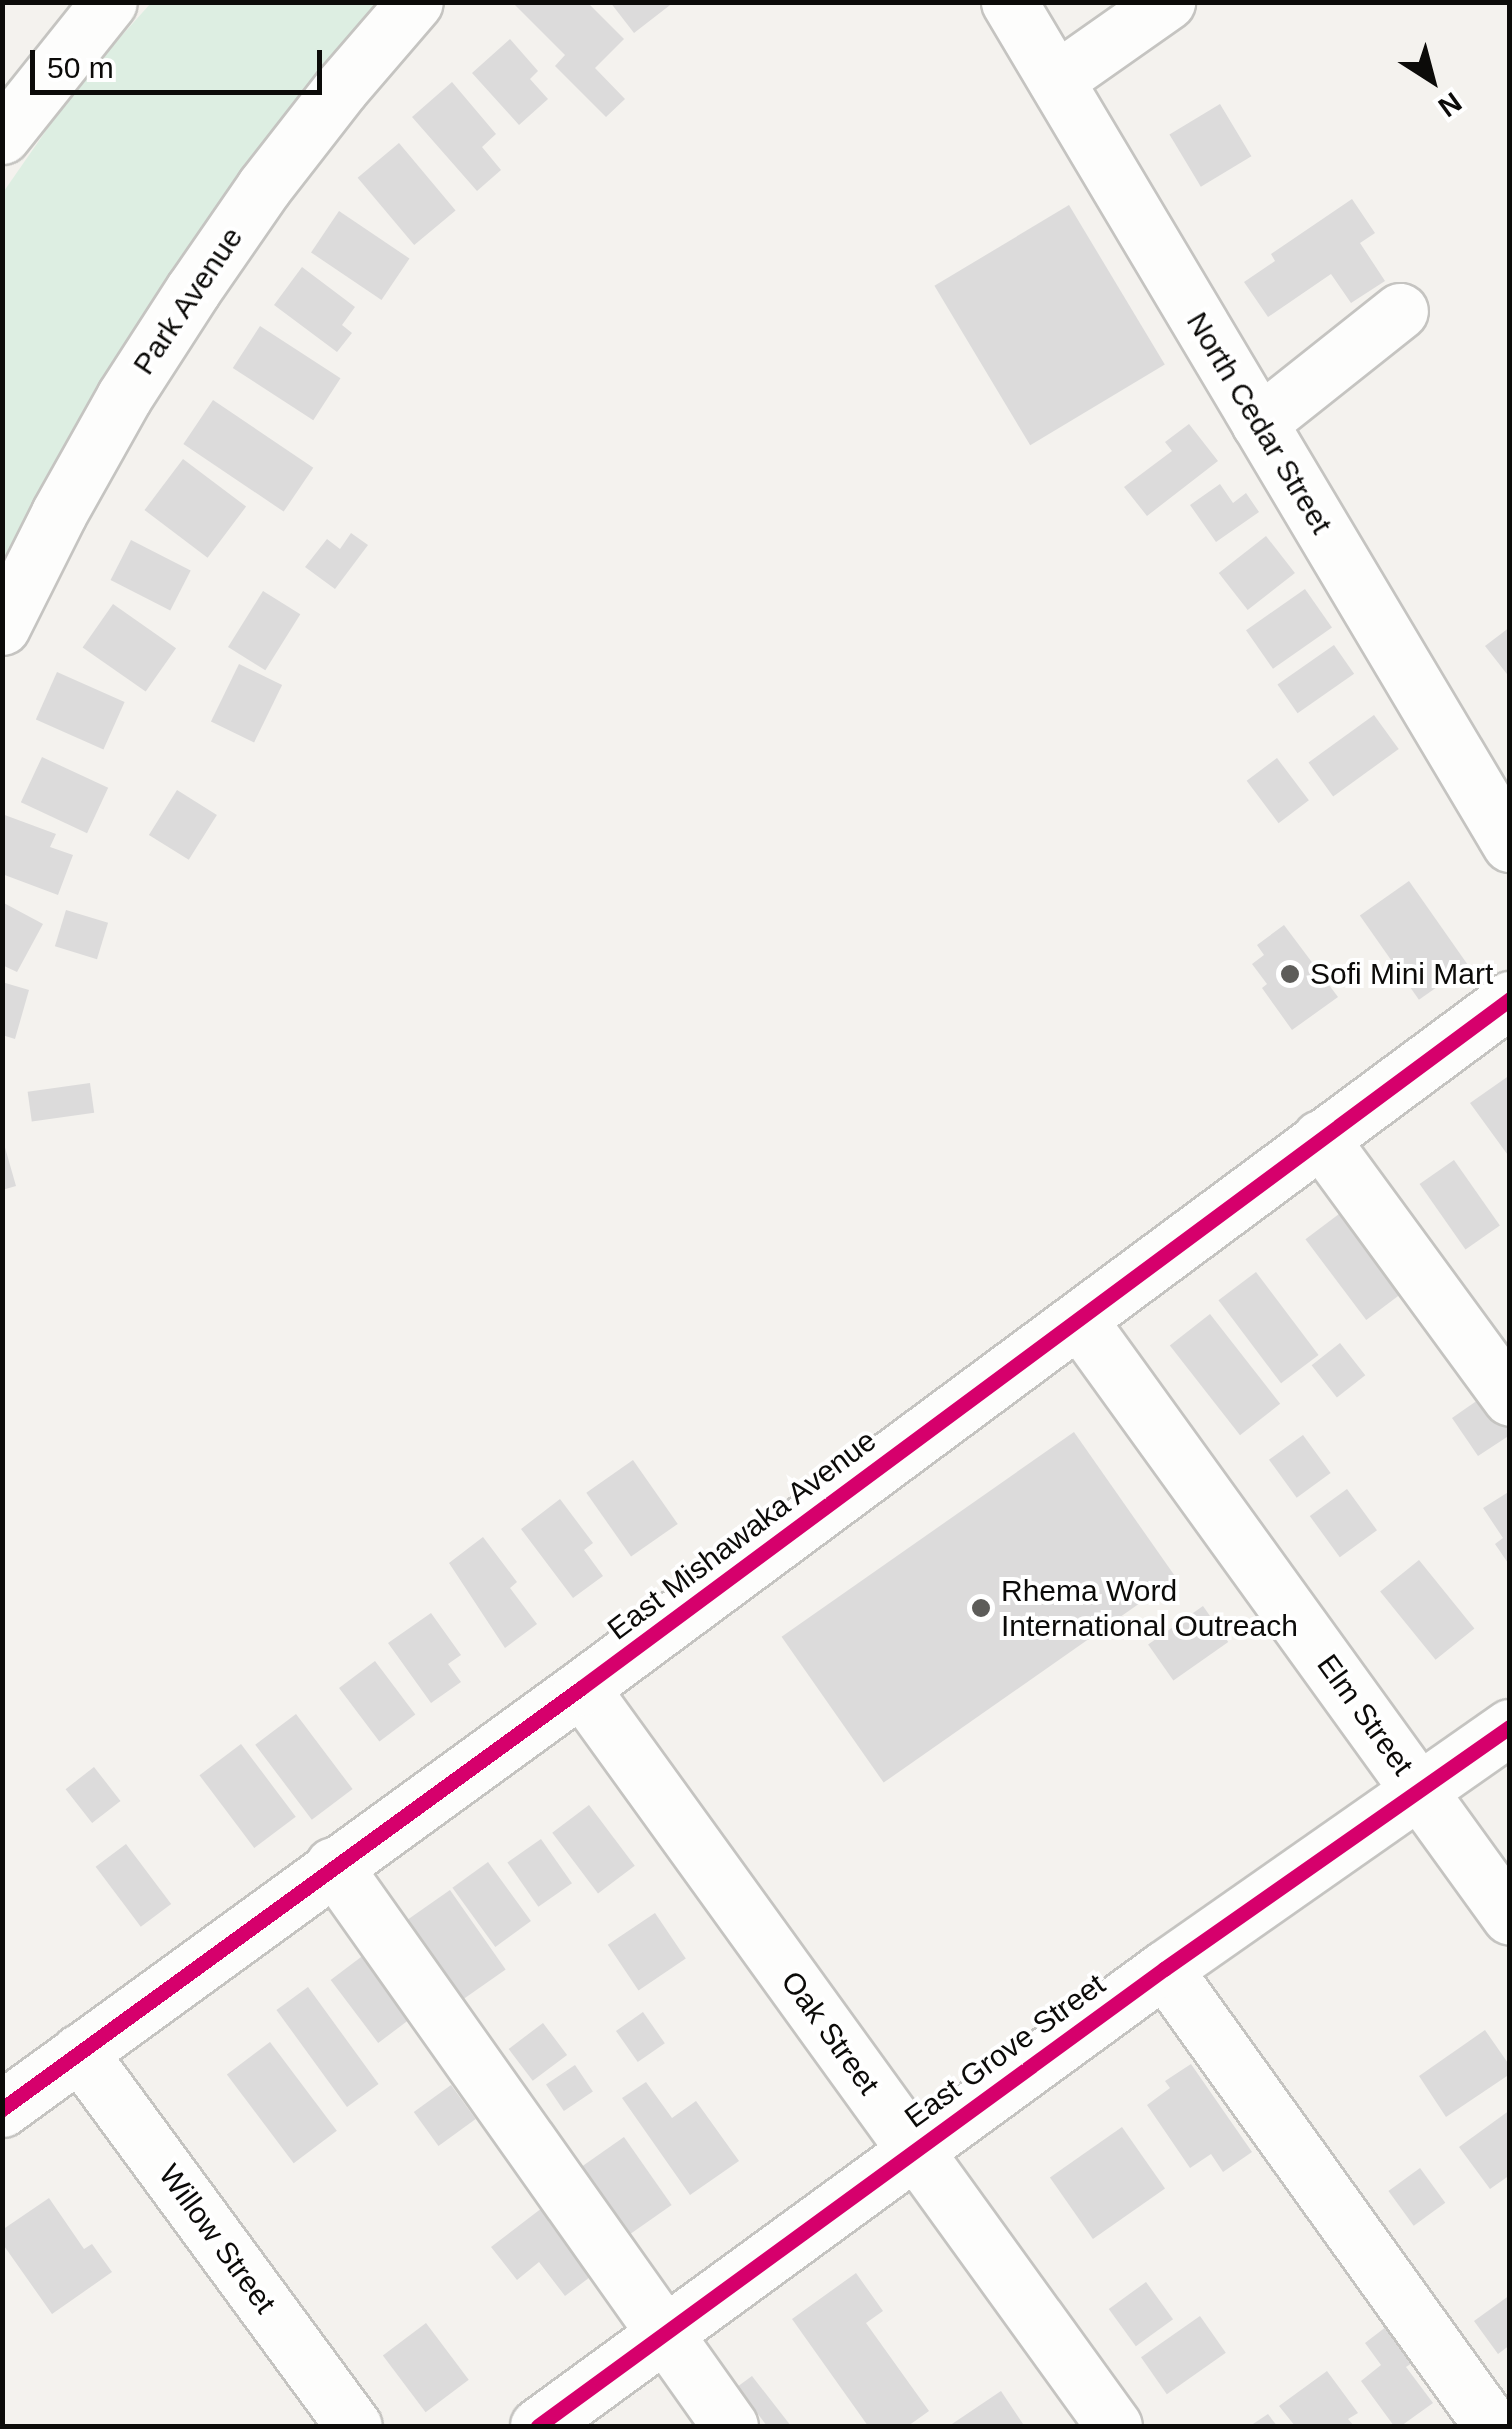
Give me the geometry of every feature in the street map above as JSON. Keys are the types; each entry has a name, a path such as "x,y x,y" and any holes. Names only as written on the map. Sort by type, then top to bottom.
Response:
{"street":[{"path":"2,136 109,2"},
{"name":"Park Avenue","path":"2,627 105,430 193,290 275,172 415,2"},
{"name":"North Cedar Street","path":"1008,2 1510,844"},
{"path":"1056,80 1167,2"},
{"path":"1260,423 1400,311"},
{"name":"East Mishawaka Avenue","path":"2,2108 581,1688 1510,999"},
{"path":"1320,1138 1510,1398"},
{"name":"Elm Street","path":"1078,1320 1510,1918"},
{"name":"Oak Street","path":"581,1688 1114,2426"},
{"name":"East Grove Street","path":"538,2426 1164,1969 1510,1727"},
{"path":"334,1864 730,2426"},
{"path":"1164,1969 1492,2426"},
{"name":"Willow Street","path":"79,2052 354,2426"}],"green space":[{"path":"151,3 391,3 3,588 2,194 79,83"}],"building":[{"path":"512,2 587,2 624,39 595,68 625,99 606,117 555,66 565,55"},
{"path":"610,2 674,2 634,33"},
{"path":"510,39 538,71 530,79 548,99 519,125 472,73"},
{"path":"452,82 496,134 482,147 501,170 477,191 412,117"},
{"path":"1220,104 1251,156 1201,187 1169,134"},
{"path":"399,143 456,210 414,245 358,178"},
{"path":"1352,199 1375,233 1360,243 1385,281 1351,303 1331,274 1268,317 1244,282 1275,261 1271,254"},
{"path":"1069,205 1165,364 1030,445 934,286"},
{"path":"339,211 409,259 382,300 311,252"},
{"path":"302,267 355,307 342,325 352,333 337,352 274,305"},
{"path":"260,326 341,378 313,420 233,368"},
{"path":"213,400 313,468 284,512 183,444"},
{"path":"1189,424 1218,461 1147,516 1124,487 1172,451 1165,442"},
{"path":"183,459 246,507 208,558 144,510"},
{"path":"1220,484 1233,503 1246,493 1259,512 1216,542 1190,505"},
{"path":"351,533 368,545 335,589 305,567 327,539 340,549"},
{"path":"1266,536 1295,573 1248,610 1219,573"},
{"path":"131,540 191,570 170,611 111,580"},
{"path":"1305,589 1332,628 1273,669 1246,630"},
{"path":"263,591 300,614 265,670 228,647"},
{"path":"113,604 176,648 146,692 83,647"},
{"path":"1510,627 1510,678 1485,646"},
{"path":"1334,645 1354,674 1298,713 1277,685"},
{"path":"239,664 282,685 254,743 211,722"},
{"path":"57,672 125,702 103,750 36,720"},
{"path":"1374,715 1399,749 1333,797 1308,763"},
{"path":"42,757 108,788 87,833 21,802"},
{"path":"1277,758 1309,800 1279,823 1247,781"},
{"path":"177,790 217,815 189,860 149,835"},
{"path":"2,814 56,834 50,847 73,855 58,895 2,874"},
{"path":"1409,881 1468,965 1419,1000 1360,915"},
{"path":"2,902 43,924 17,972 2,965"},
{"path":"66,910 108,923 97,959 55,946"},
{"name":"Sofi Mini Mart","path":"1284,925 1338,997 1292,1030 1262,988 1267,984 1252,964 1264,955 1257,945"},
{"path":"2,982 29,990 15,1039 2,1035"},
{"path":"1510,1075 1510,1158 1470,1103"},
{"path":"90,1083 94,1113 32,1121 28,1092"},
{"path":"2,1137 16,1186 2,1190"},
{"path":"1454,1160 1500,1226 1465,1250 1420,1184"},
{"path":"1343,1211 1404,1292 1366,1320 1305,1239"},
{"path":"1256,1272 1319,1355 1281,1383 1218,1300"},
{"path":"1210,1314 1280,1404 1240,1435 1170,1345"},
{"path":"1340,1343 1365,1375 1337,1397 1312,1365"},
{"path":"1488,1393 1510,1424 1510,1435 1478,1456 1452,1418"},
{"name":"Rhema Word International Outreach","path":"1074,1432 1176,1578 884,1783 782,1637"},
{"path":"1303,1435 1331,1473 1297,1498 1269,1460"},
{"path":"633,1460 678,1524 631,1557 586,1493"},
{"path":"1347,1489 1377,1530 1340,1557 1310,1516"},
{"path":"1510,1491 1510,1566 1495,1544 1503,1538 1483,1508"},
{"path":"560,1499 593,1543 584,1550 603,1576 573,1598 521,1529"},
{"path":"483,1537 517,1582 510,1588 537,1624 505,1648 449,1563"},
{"path":"1419,1560 1474,1628 1436,1660 1380,1591"},
{"path":"1203,1606 1228,1642 1173,1680 1148,1644"},
{"path":"431,1613 461,1655 448,1664 461,1682 431,1703 388,1643"},
{"path":"375,1661 415,1715 379,1742 339,1688"},
{"path":"296,1714 353,1789 312,1820 255,1745"},
{"path":"241,1744 296,1817 254,1848 199,1775"},
{"path":"94,1767 120,1801 92,1823 66,1789"},
{"path":"589,1805 635,1866 598,1893 552,1833"},
{"path":"541,1839 572,1883 538,1907 507,1863"},
{"path":"126,1844 171,1904 141,1927 96,1867"},
{"path":"488,1862 531,1921 495,1947 452,1888"},
{"path":"450,1890 506,1969 458,2003 402,1923"},
{"path":"655,1913 686,1959 639,1990 608,1945"},
{"path":"369,1951 417,2014 378,2043 331,1980"},
{"path":"308,1987 379,2084 347,2107 276,2010"},
{"path":"643,2012 665,2043 638,2062 616,2031"},
{"path":"543,2023 567,2055 533,2081 509,2049"},
{"path":"1485,2030 1510,2066 1510,2074 1446,2117 1419,2076"},
{"path":"270,2042 337,2131 294,2163 227,2074"},
{"path":"1191,2064 1252,2152 1223,2172 1211,2154 1190,2168 1147,2105 1170,2088 1165,2081"},
{"path":"575,2065 593,2092 564,2111 546,2085"},
{"path":"646,2082 672,2118 696,2101 739,2161 690,2195 622,2098"},
{"path":"451,2085 476,2119 438,2146 414,2112"},
{"path":"1510,2110 1510,2175 1490,2189 1459,2147"},
{"path":"1122,2127 1165,2188 1093,2239 1050,2177"},
{"path":"624,2137 672,2205 627,2236 580,2168"},
{"path":"1420,2168 1445,2203 1414,2226 1388,2191"},
{"path":"49,2198 84,2249 92,2244 112,2272 52,2314 2,2243 2,2230"},
{"path":"555,2198 598,2271 565,2296 539,2262 517,2280 491,2247"},
{"path":"856,2273 883,2311 866,2323 929,2411 908,2426 868,2426 792,2319"},
{"path":"1146,2282 1173,2319 1136,2346 1109,2309"},
{"path":"1510,2295 1510,2345 1498,2354 1474,2321"},
{"path":"1200,2316 1226,2353 1167,2394 1141,2357"},
{"path":"426,2323 469,2380 426,2412 383,2355"},
{"path":"1391,2323 1418,2359 1406,2367 1433,2403 1401,2426 1394,2426 1361,2381 1381,2365 1365,2343"},
{"path":"1327,2371 1358,2413 1348,2419 1354,2426 1295,2426 1279,2406"},
{"path":"752,2376 791,2426 767,2426 737,2387"},
{"path":"1001,2391 1023,2424 949,2426"},
{"path":"1268,2414 1277,2426 1250,2426"}],"cycle path":[{"path":"2,2109 581,1688 1510,999"},
{"path":"538,2426 1164,1969 1510,1727"}],"place":[{"name":"Sofi Mini Mart","path":"1290,974"},
{"name":"Rhema Word International Outreach","path":"981,1608"}]}
